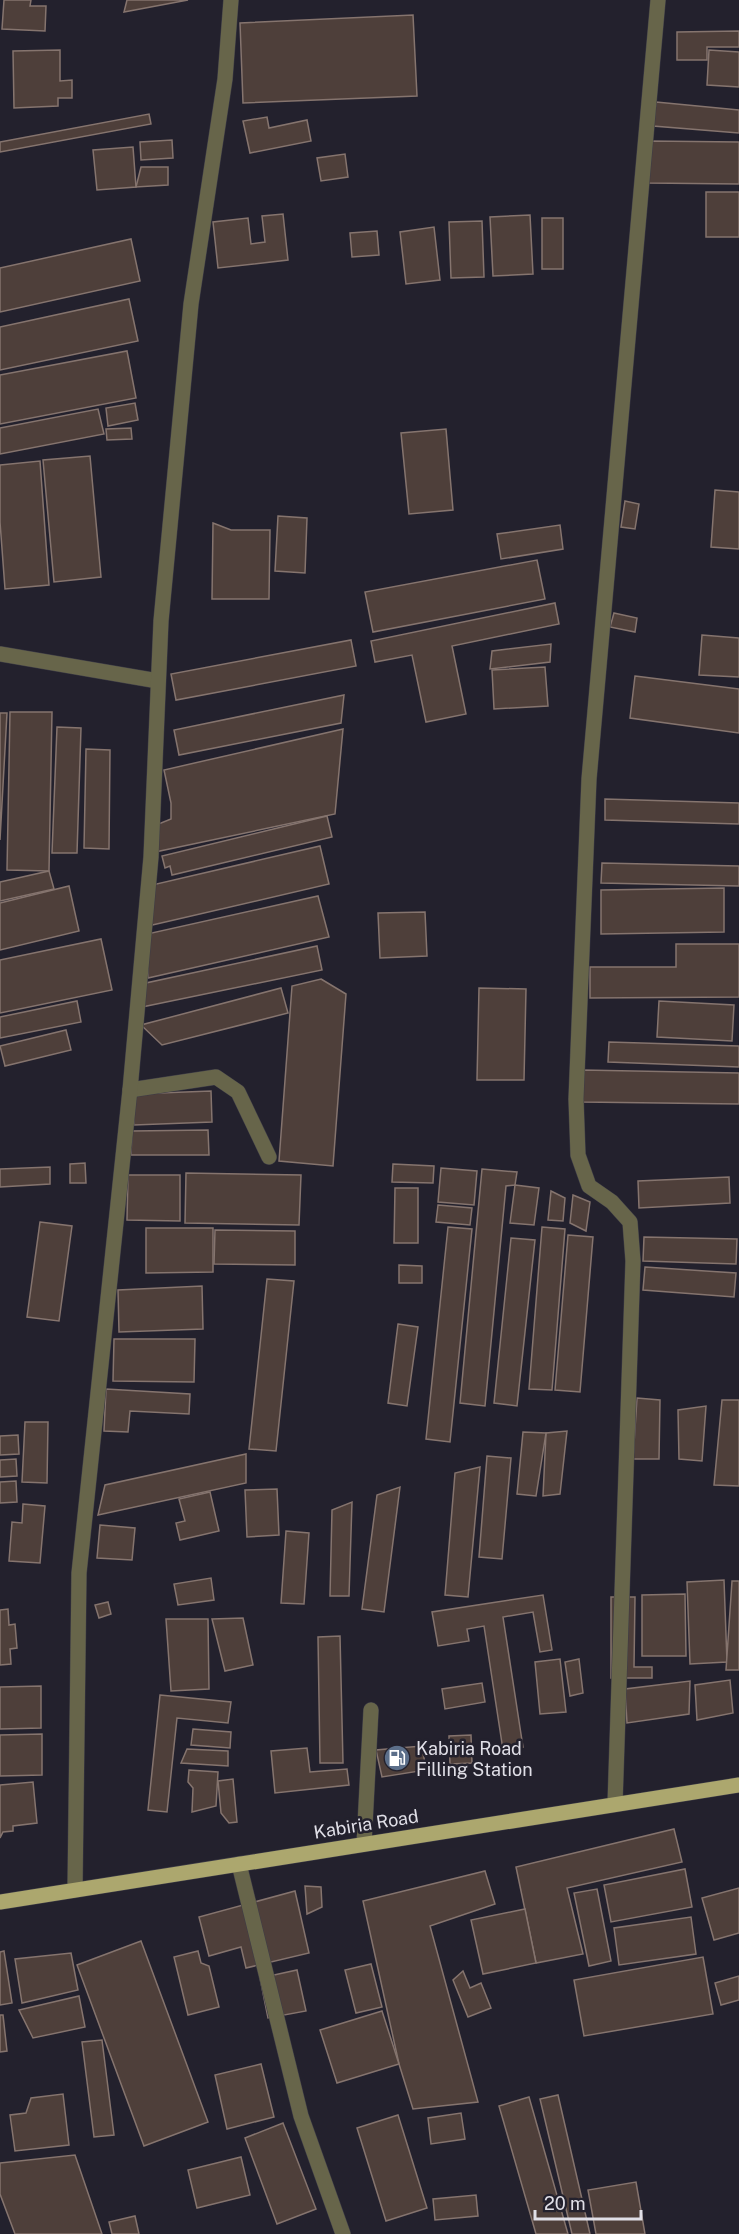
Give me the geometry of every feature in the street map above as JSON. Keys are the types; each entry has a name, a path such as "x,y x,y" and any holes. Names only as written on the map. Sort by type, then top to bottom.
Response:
{"main road":[{"name":"Kabiria Road","path":"0,1902 739,1785"}],"street":[{"path":"75,1890 78,1573 130,1090 151,857 161,621 191,304 225,79 231,0"},
{"path":"615,1804 633,1261 630,1222 612,1202 589,1186 578,1155 576,1099 589,779 658,0"},
{"path":"0,654 158,681"},
{"path":"130,1090 216,1077 238,1092 268,1157"},
{"path":"364,1844 370,1710"},
{"path":"239,1864 301,2116 343,2234"}],"building":[{"path":"4,0 31,0 30,6 46,6 45,31 2,29"},
{"path":"127,0 188,0 124,12"},
{"path":"413,15 417,96 243,103 240,23"},
{"path":"739,31 739,47 707,47 707,60 677,60 677,32"},
{"path":"60,50 60,81 72,80 72,98 58,98 58,106 14,108 13,51"},
{"path":"709,50 739,52 739,87 707,85"},
{"path":"656,102 739,110 739,133 653,126"},
{"path":"149,114 151,124 0,152 0,142"},
{"path":"267,117 269,128 307,120 311,141 250,153 243,121"},
{"path":"172,140 173,158 141,160 140,142"},
{"path":"649,141 739,142 739,184 648,183"},
{"path":"133,147 136,187 97,190 93,150"},
{"path":"345,154 348,177 321,181 317,158"},
{"path":"141,167 168,167 168,185 136,187"},
{"path":"706,192 739,192 739,237 706,237"},
{"path":"283,214 288,260 218,268 213,222 248,218 251,244 265,242 262,216"},
{"path":"530,215 533,274 493,276 490,217"},
{"path":"542,218 563,218 563,269 542,269"},
{"path":"482,221 484,277 451,278 449,222"},
{"path":"434,227 440,280 406,284 400,232"},
{"path":"377,231 379,255 352,257 350,233"},
{"path":"131,239 140,281 0,312 0,268"},
{"path":"129,299 138,341 0,370 0,327"},
{"path":"127,351 136,398 0,424 0,375"},
{"path":"135,403 138,420 108,426 106,408"},
{"path":"98,409 104,434 0,454 0,428"},
{"path":"131,428 132,439 107,440 106,429"},
{"path":"446,429 453,510 409,514 401,433"},
{"path":"90,456 101,577 54,582 43,460"},
{"path":"40,461 49,585 5,589 0,522 0,465"},
{"path":"715,490 739,492 739,549 711,547"},
{"path":"625,501 639,504 635,529 621,527"},
{"path":"278,516 307,518 305,573 275,571"},
{"path":"213,523 231,530 270,530 269,599 212,599"},
{"path":"560,525 563,549 501,559 497,534"},
{"path":"537,560 545,599 373,632 365,592"},
{"path":"555,603 559,624 452,646 466,714 426,722 412,655 375,662 371,641"},
{"path":"614,613 637,618 635,632 610,627"},
{"path":"702,635 739,638 739,677 699,675"},
{"path":"351,640 356,666 176,700 171,674"},
{"path":"551,644 550,662 490,669 492,651"},
{"path":"545,667 548,706 494,709 492,670"},
{"path":"635,676 739,689 739,733 630,718"},
{"path":"344,695 341,723 179,755 174,730"},
{"path":"10,712 52,712 49,871 7,870"},
{"path":"0,713 7,713 0,840"},
{"path":"57,727 81,728 77,853 52,853"},
{"path":"343,729 335,814 155,852 156,825 171,819 171,803 164,770"},
{"path":"86,749 110,750 109,849 84,848"},
{"path":"605,799 739,803 739,824 605,820"},
{"path":"327,816 332,837 172,875 170,866 165,868 162,856"},
{"path":"320,846 329,884 148,926 152,885"},
{"path":"602,863 739,866 739,886 601,883"},
{"path":"49,871 54,889 0,901 0,882"},
{"path":"69,886 79,931 0,950 0,903"},
{"path":"724,888 724,932 601,934 601,890"},
{"path":"318,896 329,937 148,978 147,934"},
{"path":"425,912 427,956 380,958 378,913"},
{"path":"101,939 112,990 0,1013 0,960"},
{"path":"676,944 739,944 739,997 590,998 590,967 676,967"},
{"path":"317,946 322,970 142,1007 146,983"},
{"path":"321,979 346,994 333,1166 279,1161 292,986"},
{"path":"281,988 288,1013 162,1045 141,1025"},
{"path":"479,988 526,989 524,1080 477,1080"},
{"path":"77,1001 81,1022 0,1038 0,1017"},
{"path":"659,1001 734,1005 732,1041 657,1037"},
{"path":"66,1030 71,1050 5,1066 0,1046"},
{"path":"609,1042 739,1046 739,1067 608,1062"},
{"path":"582,1070 739,1073 739,1104 582,1102"},
{"path":"211,1091 212,1122 134,1125 133,1094"},
{"path":"208,1130 209,1155 131,1155 132,1131"},
{"path":"85,1163 86,1183 70,1183 70,1164"},
{"path":"393,1164 434,1166 433,1183 392,1182"},
{"path":"50,1167 50,1184 0,1187 0,1169"},
{"path":"441,1168 477,1171 474,1205 438,1202"},
{"path":"482,1169 517,1172 515,1185 506,1186 485,1406 460,1403"},
{"path":"186,1173 301,1175 299,1225 185,1223"},
{"path":"128,1175 180,1175 180,1221 127,1220"},
{"path":"729,1177 730,1203 639,1208 638,1181"},
{"path":"515,1185 539,1188 534,1225 510,1223"},
{"path":"395,1188 418,1188 418,1243 394,1243"},
{"path":"551,1191 565,1198 563,1221 548,1220"},
{"path":"573,1195 590,1202 586,1231 570,1223"},
{"path":"438,1205 472,1208 470,1225 436,1222"},
{"path":"40,1222 72,1226 59,1321 27,1317"},
{"path":"448,1227 472,1229 450,1442 426,1439"},
{"path":"542,1227 565,1229 552,1390 529,1389"},
{"path":"146,1228 213,1228 213,1272 146,1273"},
{"path":"215,1230 295,1231 295,1265 214,1264"},
{"path":"568,1235 593,1237 580,1392 555,1390"},
{"path":"644,1237 737,1239 736,1264 643,1261"},
{"path":"511,1238 535,1240 517,1406 494,1403"},
{"path":"399,1265 422,1266 422,1283 399,1283"},
{"path":"645,1267 736,1273 734,1297 643,1290"},
{"path":"267,1279 294,1281 276,1451 249,1449"},
{"path":"202,1286 203,1329 119,1332 118,1290"},
{"path":"398,1324 418,1327 407,1406 388,1403"},
{"path":"114,1339 195,1339 194,1382 113,1381"},
{"path":"106,1389 190,1394 189,1414 130,1411 128,1432 104,1431"},
{"path":"637,1398 660,1400 659,1459 633,1459"},
{"path":"722,1400 739,1400 739,1486 714,1485"},
{"path":"706,1406 702,1461 679,1459 678,1410"},
{"path":"25,1422 48,1422 47,1483 22,1482"},
{"path":"567,1431 560,1494 543,1496 546,1433"},
{"path":"523,1432 546,1433 536,1496 517,1494"},
{"path":"18,1435 19,1454 0,1455 0,1436"},
{"path":"246,1454 246,1483 98,1515 105,1485"},
{"path":"487,1456 511,1458 502,1559 479,1557"},
{"path":"16,1459 17,1476 0,1477 0,1460"},
{"path":"480,1467 468,1597 445,1595 455,1473"},
{"path":"16,1481 17,1502 0,1503 0,1482"},
{"path":"400,1487 384,1612 362,1609 377,1495"},
{"path":"277,1489 279,1535 247,1537 245,1490"},
{"path":"210,1492 219,1531 180,1540 176,1523 185,1521 179,1499"},
{"path":"352,1502 349,1596 330,1596 332,1510"},
{"path":"23,1504 45,1506 40,1563 9,1561 12,1522 22,1523"},
{"path":"100,1525 135,1528 132,1560 97,1558"},
{"path":"286,1531 309,1533 304,1604 281,1603"},
{"path":"211,1578 214,1600 178,1605 174,1584"},
{"path":"724,1580 727,1662 690,1664 687,1582"},
{"path":"732,1581 739,1581 739,1670 726,1670"},
{"path":"685,1594 686,1656 642,1656 642,1595"},
{"path":"543,1595 552,1650 540,1652 533,1612 503,1617 523,1747 503,1750 484,1626 467,1629 469,1641 438,1646 432,1612"},
{"path":"611,1597 635,1597 634,1667 652,1667 652,1678 611,1678"},
{"path":"108,1602 111,1614 99,1618 95,1605"},
{"path":"8,1609 9,1625 15,1624 17,1648 10,1649 11,1664 0,1665 0,1610"},
{"path":"243,1618 253,1665 225,1671 212,1619"},
{"path":"166,1619 208,1619 209,1689 171,1691"},
{"path":"340,1636 343,1763 320,1763 318,1637"},
{"path":"560,1659 566,1712 540,1714 535,1662"},
{"path":"579,1659 583,1693 570,1696 565,1662"},
{"path":"730,1680 733,1713 697,1720 695,1685"},
{"path":"690,1681 689,1714 627,1723 625,1689"},
{"path":"482,1683 485,1702 445,1709 442,1689"},
{"path":"41,1686 41,1728 0,1729 0,1687"},
{"path":"160,1695 231,1702 228,1723 177,1718 167,1812 148,1810"},
{"path":"193,1729 231,1732 230,1748 191,1745"},
{"path":"42,1734 42,1775 0,1776 0,1735"},
{"path":"471,1735 472,1763 450,1764 449,1736"},
{"path":"422,1746 426,1770 382,1777 376,1750"},
{"path":"307,1748 310,1772 347,1769 349,1785 275,1793 271,1751"},
{"path":"187,1749 228,1751 228,1766 181,1763"},
{"path":"189,1770 218,1772 216,1806 192,1812 193,1788 188,1782"},
{"path":"233,1779 237,1822 229,1823 221,1813 218,1781"},
{"path":"33,1782 37,1823 13,1826 13,1831 3,1832 0,1838 0,1785"},
{"path":"674,1829 682,1862 567,1888 583,1954 536,1963 516,1867"},
{"path":"685,1869 692,1907 611,1922 604,1885"},
{"path":"485,1871 495,1904 430,1926 478,2102 413,2109 399,2064 363,1901"},
{"path":"305,1886 321,1887 322,1907 307,1914"},
{"path":"739,1888 739,1933 714,1940 702,1898"},
{"path":"597,1889 611,1961 589,1966 574,1893"},
{"path":"295,1891 309,1953 246,1968 241,1947 209,1956 199,1917"},
{"path":"525,1909 536,1963 483,1974 471,1920"},
{"path":"691,1917 696,1954 619,1965 614,1928"},
{"path":"141,1941 208,2122 144,2146 77,1965"},
{"path":"4,1951 12,2003 0,2005 0,1952"},
{"path":"198,1951 201,1963 209,1966 219,2007 188,2015 174,1957"},
{"path":"71,1953 78,1990 22,2003 15,1959"},
{"path":"703,1957 713,2014 584,2036 574,1980"},
{"path":"371,1964 382,2007 356,2013 345,1970"},
{"path":"297,1970 306,2011 268,2018 260,1978"},
{"path":"463,1971 470,1988 481,1983 491,2008 468,2017 453,1980"},
{"path":"739,1976 739,2000 721,2005 715,1983"},
{"path":"79,1996 85,2027 33,2038 19,2010"},
{"path":"382,2011 399,2064 337,2083 320,2030"},
{"path":"0,2015 3,2015 7,2051 0,2052"},
{"path":"102,2040 114,2135 94,2137 82,2042"},
{"path":"261,2064 274,2117 227,2129 215,2075"},
{"path":"63,2094 69,2145 15,2151 10,2115 26,2113 31,2098"},
{"path":"558,2095 590,2234 572,2234 540,2099"},
{"path":"529,2097 568,2234 536,2234 499,2106"},
{"path":"461,2113 465,2139 431,2144 428,2118"},
{"path":"398,2115 427,2208 386,2221 357,2128"},
{"path":"283,2123 316,2209 277,2224 245,2138"},
{"path":"75,2155 102,2234 15,2234 0,2194 0,2163"},
{"path":"241,2157 250,2195 197,2208 188,2170"},
{"path":"636,2182 645,2234 596,2234 588,2190"},
{"path":"476,2195 478,2216 435,2220 433,2199"},
{"path":"135,2216 139,2234 112,2234 109,2222"}],"place":[{"name":"Kabiria Road Filling Station","path":"397,1758"}]}
